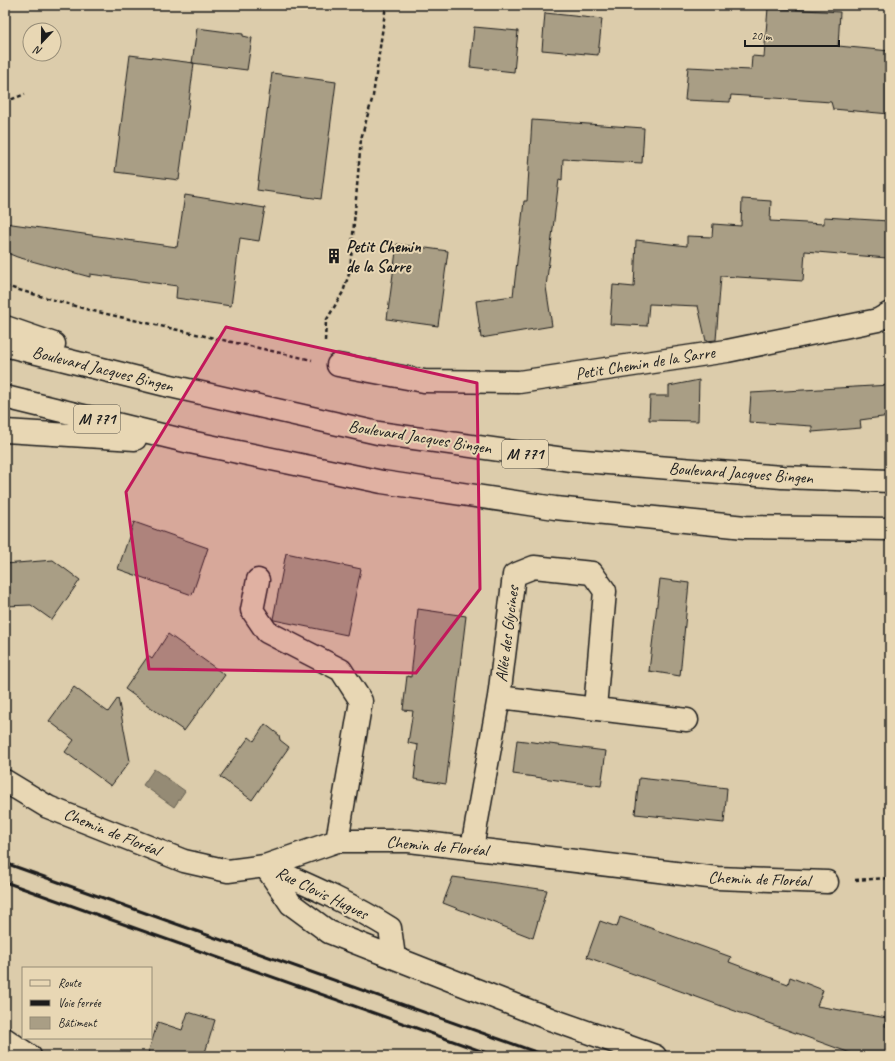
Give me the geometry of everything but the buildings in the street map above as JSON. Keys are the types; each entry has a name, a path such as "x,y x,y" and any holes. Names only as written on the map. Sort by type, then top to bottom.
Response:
{"main road":[{"name":"Petit Chemin de la Sarre","path":"338,366 424,381 519,382 727,351 878,320 890,314"},
{"path":"5,327 166,385"},
{"name":"Boulevard Jacques Bingen","path":"5,345 166,385 378,432 571,460 782,478 890,481"},
{"name":"M 771","path":"5,396 190,442 382,482 556,508 745,526 890,529"},
{"path":"5,431 190,442"},
{"name":"Allée des Glycines","path":"472,848 499,697 514,575 534,566 592,573 605,591 595,708"},
{"path":"258,580 252,610 267,632 341,670 361,701 337,841"},
{"name":"Allée des Glycines","path":"499,697 687,720"},
{"name":"Chemin de Floréal","path":"5,781 48,807 184,861 228,871 265,866 337,841 408,841 718,878 827,882"},
{"name":"Rue Clovis Hugues","path":"265,866 331,895 390,928 394,957"},
{"name":"Rue Clovis Hugues","path":"265,866 291,904 329,932 550,1019 655,1056"},
{"path":"5,1039 30,1056"}],"path":[{"path":"338,366 325,344 326,321 343,292 350,271 361,139 373,96 386,5"},
{"path":"5,102 25,94"},
{"path":"5,286 89,310 338,366"},
{"name":"Chemin de Floréal","path":"827,882 890,878"}],"highlighted area":[{"path":"226,327 477,383 480,589 416,673 149,669 126,492"}],"shaded area":[{"path":"154,769 185,791 174,807 143,785"}],"railway":[{"path":"5,863 547,1056"},
{"path":"5,882 495,1056"}],"place":[{"name":"Petit Chemin de la Sarre","path":"334,256"}]}
